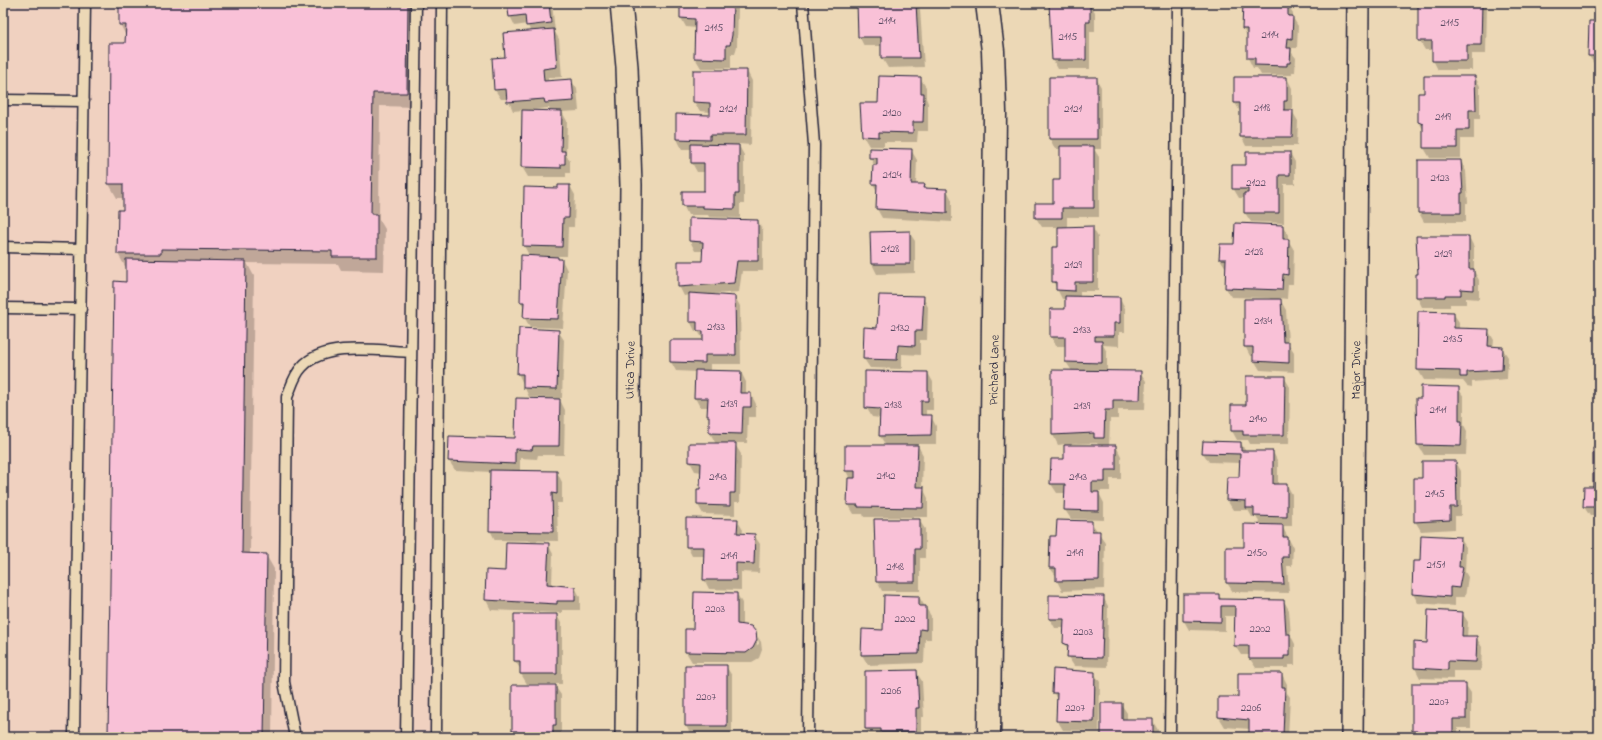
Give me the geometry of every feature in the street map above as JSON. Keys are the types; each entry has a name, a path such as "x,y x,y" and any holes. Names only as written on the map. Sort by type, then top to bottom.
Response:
{"street":[{"name":"Utica Drive","path":"621,3 627,68 631,185 626,737"},
{"name":"Prichard Lane","path":"987,3 993,51 995,112 989,737"},
{"name":"Major Drive","path":"1352,737 1358,3"}],"lane":[{"path":"74,737 85,3"},
{"path":"406,737 416,3"},
{"path":"436,737 442,3"},
{"path":"803,3 814,144 808,737"},
{"path":"1170,737 1178,3"},
{"path":"3,100 84,101"},
{"path":"3,247 81,249"},
{"path":"3,308 81,309"},
{"path":"295,737 284,682 287,397 302,367 316,356 331,351 349,350 411,352"}],"shaded area":[{"path":"3,3 444,3 434,737 3,737"}],"building":[{"path":"119,3 408,3 407,93 373,93 371,214 377,214 377,257 332,257 332,251 161,249 161,254 117,254 118,210 123,210 123,184 108,184 109,43 125,43 126,25 119,25"},
{"path":"507,3 549,3 551,23 526,26 525,15 509,17"},
{"path":"680,3 733,3 732,35 730,45 726,45 726,59 694,58 695,19 680,18"},
{"path":"857,3 916,3 919,58 881,58 881,37 858,37"},
{"path":"1049,3 1090,3 1090,22 1086,22 1086,60 1052,60"},
{"path":"1243,3 1288,3 1288,16 1293,16 1292,39 1288,38 1287,48 1291,48 1290,63 1287,63 1287,66 1255,65 1255,58 1247,58 1247,29 1242,29"},
{"path":"1418,3 1482,3 1481,45 1467,45 1467,61 1432,61 1432,41 1418,41"},
{"path":"1589,21 1599,21 1599,56 1588,56"},
{"path":"554,29 557,67 543,69 544,81 572,79 574,101 545,103 544,99 507,102 506,89 494,90 492,58 505,57 503,33"},
{"path":"693,70 747,70 746,135 710,135 710,140 676,139 676,114 710,115 710,103 693,102"},
{"path":"879,76 921,77 921,93 924,93 923,122 913,122 913,133 879,132 879,137 862,136 860,103 878,103"},
{"path":"1424,76 1475,76 1476,110 1469,110 1469,130 1457,130 1457,148 1423,148 1423,124 1418,122 1418,93 1424,93"},
{"path":"1049,77 1097,77 1097,139 1049,139"},
{"path":"1234,77 1287,77 1287,101 1284,101 1284,110 1293,110 1292,137 1240,137 1240,103 1234,103"},
{"path":"522,110 562,111 561,151 565,151 565,164 561,164 561,168 521,167"},
{"path":"691,144 739,145 739,194 735,194 735,209 682,206 682,191 704,191 704,163 691,163"},
{"path":"1060,146 1094,146 1094,208 1062,208 1062,218 1035,218 1035,203 1053,203 1053,180 1060,180"},
{"path":"869,148 912,149 911,184 925,184 924,188 947,189 947,213 876,209 877,184 872,184 873,165 877,165 877,158 869,158"},
{"path":"1246,152 1290,152 1290,175 1279,175 1279,213 1244,213 1244,193 1248,193 1248,189 1232,189 1232,165 1246,165"},
{"path":"1418,160 1461,160 1463,193 1461,193 1461,213 1418,213"},
{"path":"558,185 570,185 569,218 563,218 562,247 523,246 524,187 558,188"},
{"path":"689,218 758,220 758,261 737,261 734,283 678,287 678,261 702,261 703,242 689,241"},
{"path":"1235,223 1283,225 1283,239 1289,239 1288,275 1283,274 1282,290 1225,288 1226,259 1219,259 1220,244 1234,244"},
{"path":"1093,226 1093,282 1075,282 1075,291 1056,290 1056,282 1052,282 1052,247 1058,247 1058,227"},
{"path":"910,231 910,264 871,264 870,232"},
{"path":"1416,236 1469,236 1469,269 1474,269 1474,290 1461,289 1461,295 1445,295 1445,297 1416,297 1416,274 1418,274"},
{"path":"521,255 558,257 558,259 562,259 558,319 523,318 524,302 520,302"},
{"path":"126,259 246,261 242,553 267,554 264,737 108,737 114,281 126,282"},
{"path":"689,293 735,296 736,355 705,355 705,363 670,362 670,340 703,340 703,331 697,331 697,322 689,322"},
{"path":"879,295 924,296 922,331 915,331 915,346 898,345 897,360 863,359 864,327 877,328"},
{"path":"1065,296 1120,297 1120,323 1114,323 1114,336 1095,336 1095,341 1102,341 1102,363 1065,362 1065,337 1050,337 1050,309 1065,309"},
{"path":"1244,299 1281,299 1283,342 1289,342 1289,363 1253,361 1253,347 1244,347"},
{"path":"1418,311 1454,312 1454,328 1489,329 1488,346 1503,347 1502,370 1467,372 1467,377 1460,377 1460,371 1417,370"},
{"path":"519,328 559,330 557,389 523,388 523,374 517,374"},
{"path":"695,370 741,371 740,393 751,393 751,407 743,407 742,434 709,433 709,416 707,416 708,398 694,398"},
{"path":"1052,370 1141,371 1140,400 1113,400 1113,410 1105,410 1104,438 1094,438 1094,433 1052,435"},
{"path":"865,371 928,372 928,401 921,401 921,415 932,415 931,435 879,436 880,409 865,408"},
{"path":"1246,376 1285,376 1284,435 1243,435 1243,431 1231,431 1231,405 1246,405"},
{"path":"1421,386 1459,387 1459,421 1462,421 1461,446 1417,445 1416,398 1421,398"},
{"path":"516,398 560,399 559,446 533,446 532,450 515,449 515,464 448,461 449,436 515,438"},
{"path":"1203,441 1241,442 1241,451 1273,451 1273,484 1287,484 1287,517 1254,516 1254,508 1246,508 1246,501 1226,500 1227,477 1239,477 1240,454 1202,453"},
{"path":"689,443 736,443 735,493 730,493 730,506 697,505 697,489 700,489 701,463 689,462"},
{"path":"845,445 918,445 916,487 924,487 923,508 858,507 858,505 847,505 848,478 855,478 855,471 845,471"},
{"path":"1064,445 1116,445 1116,470 1105,470 1105,482 1092,482 1092,492 1099,492 1099,511 1064,510 1065,484 1050,484 1051,459 1064,459"},
{"path":"1593,447 1599,447 1599,507 1583,507 1584,487 1593,487"},
{"path":"1422,461 1456,461 1457,507 1450,507 1450,520 1414,522 1414,478 1422,478"},
{"path":"490,470 557,471 557,494 552,493 553,532 489,531"},
{"path":"686,518 738,519 737,533 755,534 754,564 736,563 736,580 703,580 704,547 686,547"},
{"path":"874,519 920,519 920,549 915,549 915,582 876,582"},
{"path":"1057,520 1092,521 1092,531 1100,531 1099,580 1056,581 1056,568 1049,568 1050,536 1056,536"},
{"path":"1244,524 1283,525 1283,537 1288,537 1288,557 1282,557 1284,584 1226,583 1226,547 1244,547"},
{"path":"1421,535 1461,537 1459,567 1463,567 1459,588 1450,587 1450,597 1412,594 1413,561 1420,561"},
{"path":"506,542 549,543 547,584 575,587 575,601 557,601 557,604 485,600 486,570 505,571"},
{"path":"694,592 737,593 737,624 751,626 756,632 757,640 753,648 746,653 685,652 685,629 693,629"},
{"path":"1183,594 1219,594 1219,599 1284,600 1286,634 1290,634 1290,656 1284,656 1284,659 1249,659 1249,646 1234,646 1235,606 1221,606 1221,622 1183,621"},
{"path":"884,595 919,596 919,606 926,606 926,630 920,629 919,654 861,655 862,629 883,630"},
{"path":"1049,595 1104,596 1102,658 1067,657 1068,645 1063,643 1064,619 1049,619"},
{"path":"1428,610 1463,612 1462,636 1477,636 1476,662 1448,661 1448,670 1414,668 1414,642 1427,643"},
{"path":"514,614 557,614 557,674 520,674 520,661 514,661"},
{"path":"685,665 727,665 727,726 685,726"},
{"path":"1053,669 1095,672 1094,722 1056,721 1057,693 1052,693"},
{"path":"917,670 919,708 916,708 916,732 881,732 881,729 865,729 865,671"},
{"path":"1238,673 1282,673 1282,687 1285,687 1283,735 1249,734 1249,720 1218,717 1218,697 1238,697"},
{"path":"1412,683 1466,683 1466,719 1453,719 1453,737 1419,737 1419,731 1412,731"},
{"path":"512,685 556,685 556,725 553,725 553,737 517,737 517,731 512,731"},
{"path":"1101,703 1122,703 1122,719 1153,719 1153,736 1101,736"}]}
